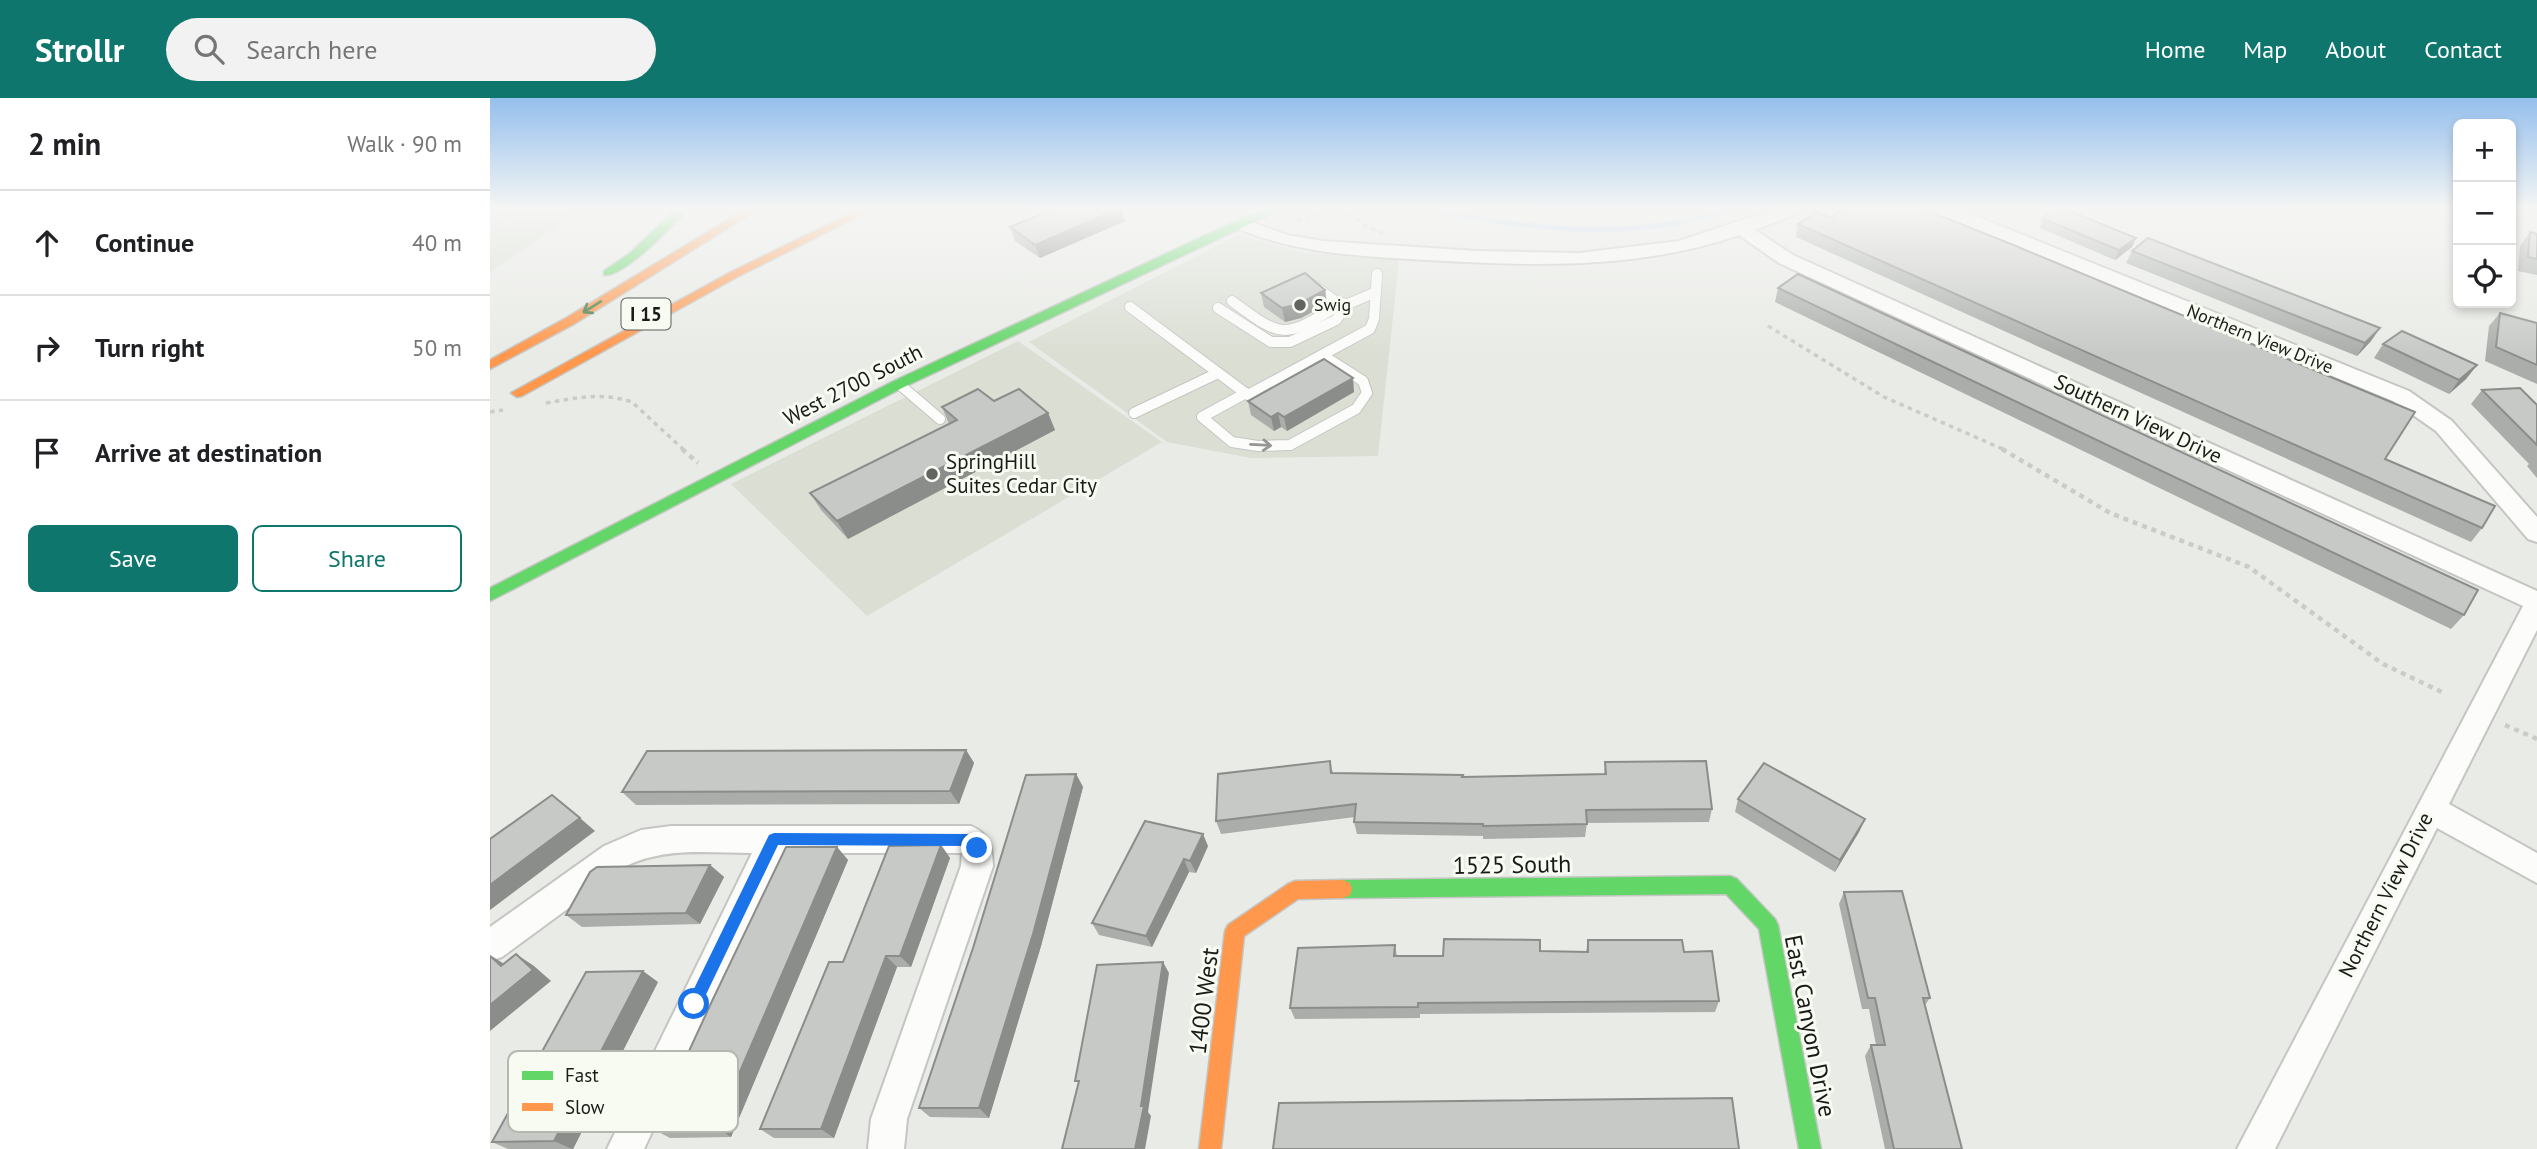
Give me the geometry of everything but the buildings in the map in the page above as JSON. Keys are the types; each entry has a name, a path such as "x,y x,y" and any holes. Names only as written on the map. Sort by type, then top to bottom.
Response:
{"main road":[{"path":"597,281 630,257"},
{"name":"I 15","path":"490,365 570,321 675,257"},
{"name":"I 15","path":"499,404 738,257"},
{"path":"517,393 770,257"},
{"name":"West 2700 South","path":"490,595 899,384 1168,257"},
{"path":"490,353 543,317"},
{"name":"1525 South","path":"1295,890 1730,886"},
{"name":"East Canyon Drive","path":"1730,886 1768,925 1810,1149"},
{"name":"1400 West","path":"1210,1149 1235,931 1295,890"}],"street":[{"path":"1477,257 1544,261 1609,257"},
{"name":"Southern View Drive","path":"1785,257 2537,603"},
{"name":"Northern View Drive","path":"2059,257 2400,396 2444,426 2537,533"},
{"name":"Northern View Drive","path":"2255,1149 2537,603"},
{"path":"2430,809 2537,869"},
{"path":"490,947 615,856 641,844 671,839 971,840 977,848 977,866 889,1119 886,1149"},
{"path":"672,1051 774,839"},
{"path":"625,1149 633,1132"}],"lane":[{"path":"1130,307 1248,395 1370,329 1374,319 1377,274"},
{"path":"1306,277 1343,303"},
{"path":"1232,300 1272,330 1292,333 1343,303 1376,292"},
{"path":"1218,308 1272,342 1290,342 1336,320 1343,303"},
{"path":"1245,393 1202,417 1232,442 1258,446 1290,445 1356,410 1367,393 1363,381 1322,355"},
{"path":"1134,413 1218,373"},
{"path":"899,384 940,419"}],"path":[{"path":"1768,326 1884,397 1999,447 2110,513 2249,567 2383,664 2446,694"},
{"path":"569,400 602,396 632,402 715,479"},
{"path":"2505,725 2537,739"}],"shaded area":[{"path":"490,257 512,257 490,272"},
{"path":"1195,257 1359,257 1399,260 1378,456 1251,458 1167,442 1029,342"},
{"path":"1018,341 1162,442 867,616 731,484"}],"traffic: fast":[{"path":"608,273 631,257"},
{"path":"490,595 899,384 1168,257"},
{"path":"1343,889 1730,885 1768,925 1810,1149"}],"traffic: slow":[{"path":"490,365 570,321 675,257"},
{"path":"517,393 770,257"},
{"path":"1210,1149 1235,931 1295,890 1343,889"}],"place":[{"name":"Swig","path":"1300,305"},
{"name":"SpringHill Suites Cedar City","path":"932,474"}],"route":[{"path":"694,1004 774,839 971,840 977,848"}]}
